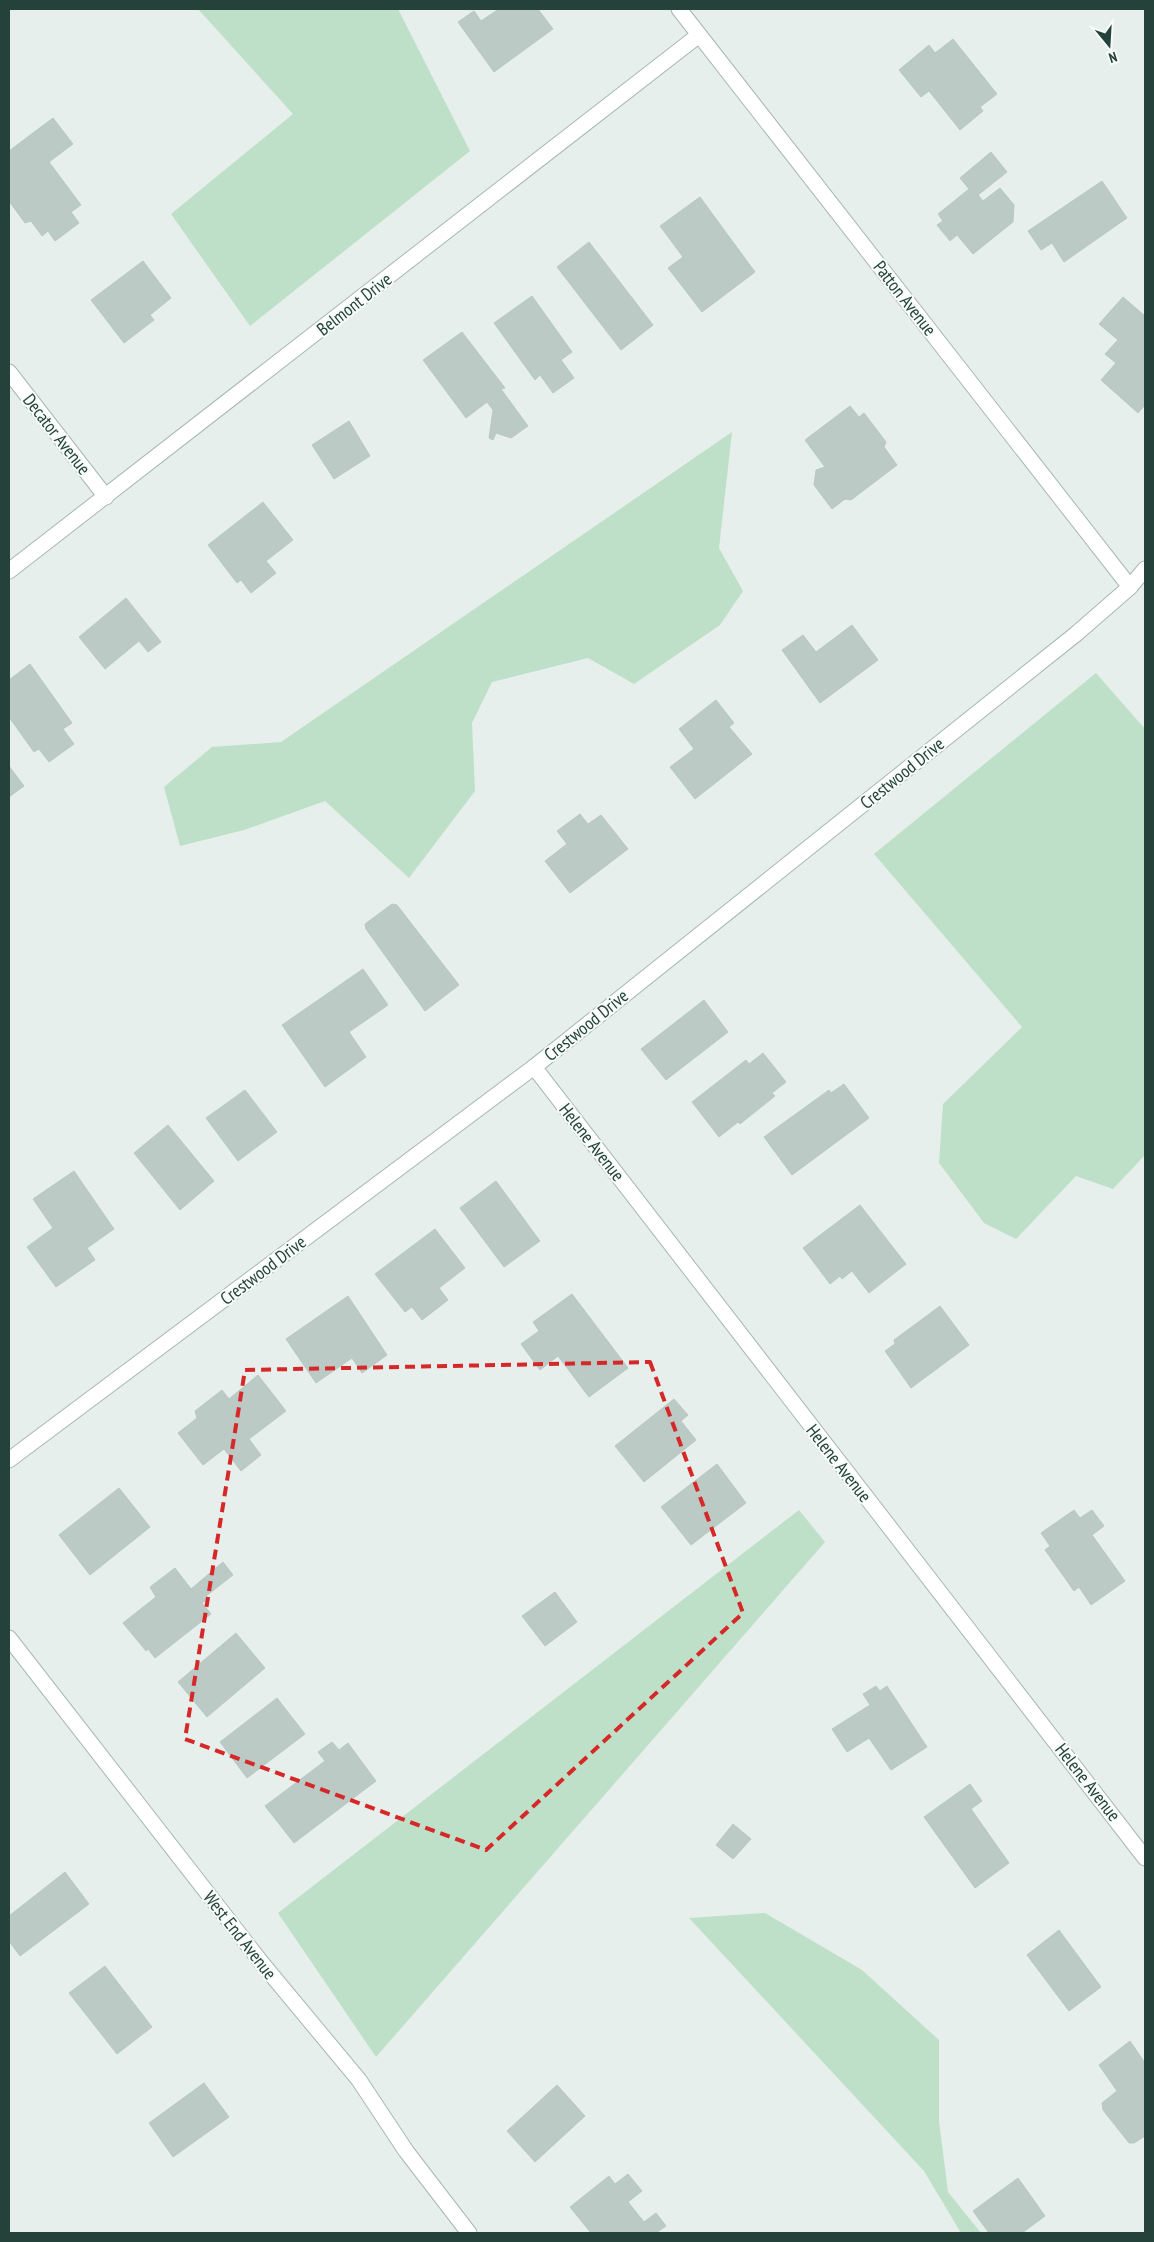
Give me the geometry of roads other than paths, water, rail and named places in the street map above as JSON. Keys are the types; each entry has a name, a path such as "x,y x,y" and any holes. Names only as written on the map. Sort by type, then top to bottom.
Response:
{"street":[{"name":"Patton Avenue","path":"679,9 1130,587"},
{"name":"Belmont Drive","path":"9,571 699,35"},
{"name":"Decator Avenue","path":"9,372 106,497"},
{"name":"Crestwood Drive","path":"9,1460 534,1067 1068,640 1130,587 1145,569"},
{"name":"Helene Avenue","path":"534,1067 1145,1858"},
{"name":"West End Avenue","path":"9,1638 261,1962 358,2080 406,2151 469,2233"}]}
